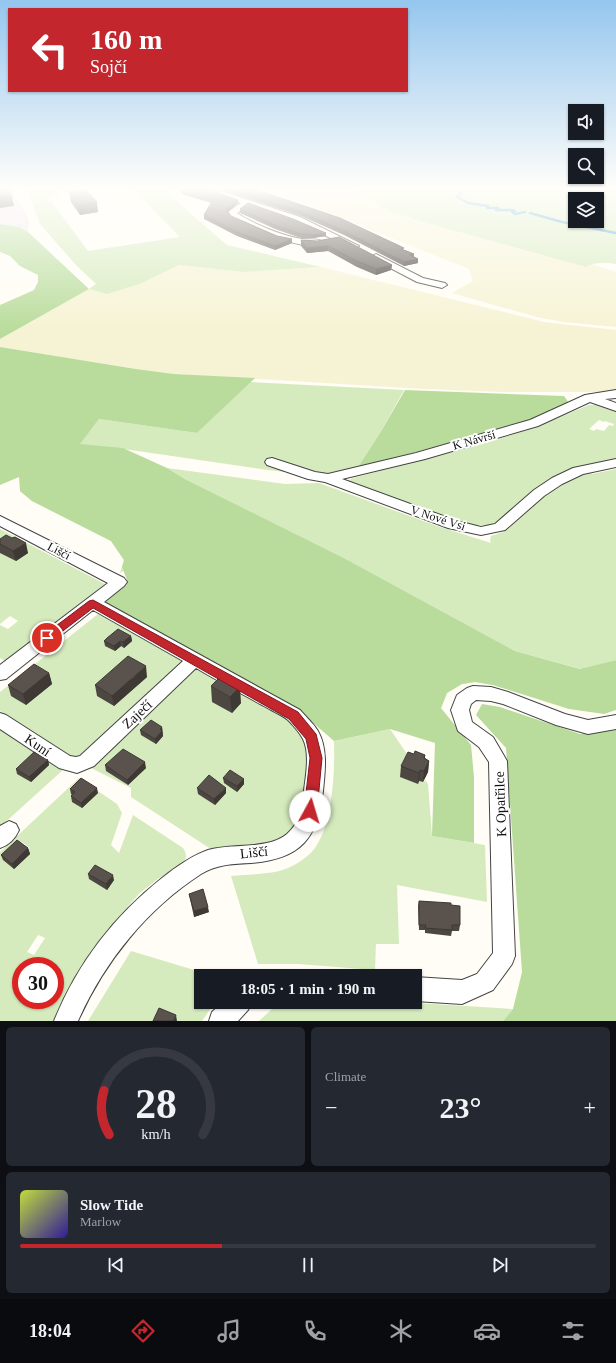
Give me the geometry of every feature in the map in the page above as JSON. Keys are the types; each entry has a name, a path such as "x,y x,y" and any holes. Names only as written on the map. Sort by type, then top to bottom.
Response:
{"street":[{"path":"282,236 299,242 315,242 340,238"},
{"path":"335,236 420,280 442,286"},
{"name":"K Návrší","path":"328,478 420,456 534,423 589,398 616,394"},
{"path":"589,398 616,408"},
{"name":"V Nové Vsi","path":"272,462 312,476 328,478 453,525 481,531 500,527 539,493 557,481 578,471 616,463"},
{"name":"Liščí","path":"0,520 119,582 93,603 195,659 227,680 294,715 312,737 316,758 310,811 304,828 293,842 270,852 232,855 208,860 192,868 178,879 144,906 116,937 76,998 66,1021"},
{"path":"1,672 93,603"},
{"name":"Zaječí","path":"77,765 87,761 195,659"},
{"name":"K Opatřilce","path":"422,989 462,992 485,982 504,956 498,761 486,742 464,726 460,710 463,700 473,693 491,694 562,720 588,727 616,722"},
{"name":"Kuní","path":"0,720 66,764 77,765"},
{"path":"221,1021 233,1009"}],"shaded area":[{"path":"386,236 472,236 586,267 591,264 616,272 616,327 563,322 537,317 452,293 473,281 469,269"},
{"path":"179,265 244,272 321,267 544,322 616,330 616,392 503,392 424,389 174,374 0,347 0,339 89,289 107,294 140,284"}],"green space":[{"path":"0,236 32,236 89,289 0,339 0,305 34,290 38,282 38,275 20,266 10,256 0,252"},
{"path":"50,236 77,236 88,251 180,237 179,236 216,236 227,245 321,267 244,272 179,265 140,284 107,294 89,289 96,284 76,265"},
{"path":"472,236 616,236 616,264 593,264 586,267"},
{"path":"0,347 174,374 255,378 197,433 99,419 80,444 123,448 167,468 185,479 344,558 515,651 580,669 616,660 616,710 604,714 569,709 493,685 475,682 462,684 447,693 441,708 471,745 474,777 474,843 432,836 435,743 390,729 334,741 296,708 105,602 127,580 122,567 124,560 111,541 32,501 20,491 19,477 0,485"},
{"path":"250,382 404,390 380,433 358,467 330,477 268,470 124,449 512,691 493,685 475,682 462,684 447,693 441,708 149,555 120,573 124,560 111,541 32,501 20,491 79,444 99,419 197,433"},
{"path":"405,390 564,396 569,403 529,420 358,467"},
{"path":"589,405 597,405 616,412 616,461 595,463 497,522 489,525 469,525 445,519 350,483 349,480 483,444 538,426","holes":["599,420 614,424 613,426 609,425 604,431 596,429 594,431 589,429"]},
{"path":"167,468 285,484 319,483 437,526 491,543 491,536 503,532 540,494 587,470 592,474 616,469 616,660 581,669 515,651 344,558 185,479"},
{"path":"0,529 105,584 5,661 0,658 0,625 8,629 18,621 10,616 0,624"},
{"path":"98,614 183,661 74,760 0,711 0,692","holes":["51,684 26,705 12,696"]},
{"path":"197,668 283,716 296,725 308,743 309,765 297,825 285,840 217,853 131,797 131,788 91,768"},
{"path":"482,704 500,707 580,734 616,727 616,1021 503,1021 513,1009 522,972 506,748 476,715"},
{"path":"0,726 64,769 0,827"},
{"path":"390,729 413,763 417,784 419,781 424,782 425,780 428,784 432,836 485,845 487,902 397,885 399,944 376,944 375,969 298,964 258,964 231,876 268,873 288,868 303,860 315,848 326,825 332,796 334,741"},
{"path":"79,778 117,804 122,813 111,845 119,853 133,815 183,848 186,853 186,858 181,864 140,893 127,907 77,978 64,1000 64,957 12,957 12,1009 59,1009 53,1021 0,1021 0,852","holes":["22,842 30,848 26,851 3,860","38,935 45,938 34,955 27,952"]},
{"path":"131,951 194,970 194,1009 210,1009 202,1021 88,1021"},
{"path":"422,1003 513,1009 503,1021 259,1021 272,1009 422,1009"}],"building":[{"path":"247,236 276,236 292,239 275,246"},
{"path":"353,236 378,236 404,248 401,249 414,254 410,255 418,259 404,262"},
{"path":"339,237 392,265 376,269 328,246 306,248 301,240 317,241"},
{"path":"6,535 12,538 15,537 26,543 13,551 0,544 0,539"},
{"path":"118,629 131,636 123,642 120,641 114,646 104,641 107,638"},
{"path":"128,656 146,666 112,696 95,685"},
{"path":"34,664 49,673 23,694 8,685"},
{"path":"221,676 240,687 230,697 211,686"},
{"path":"151,720 162,727 160,729 162,731 155,739 140,730"},
{"path":"123,749 145,762 127,780 105,765"},
{"path":"415,751 425,755 424,758 429,761 424,771 420,770 419,773 401,766 408,752 414,754"},
{"path":"34,752 48,760 29,777 16,769"},
{"path":"230,770 244,779 237,786 223,778"},
{"path":"209,775 226,788 214,799 197,788"},
{"path":"81,778 97,788 81,803 71,796 75,792 70,789"},
{"path":"17,840 28,848 12,864 1,855"},
{"path":"95,865 113,875 106,884 88,874"},
{"path":"203,889 208,907 194,911 189,894"},
{"path":"419,901 451,903 451,905 460,906 460,925 452,925 452,930 425,928 426,925 419,925"},
{"path":"159,1008 176,1015 173,1021 153,1021"}],"route":[{"path":"47,638 93,603 195,659 227,680 294,715 312,737 316,758 310,811"}]}
